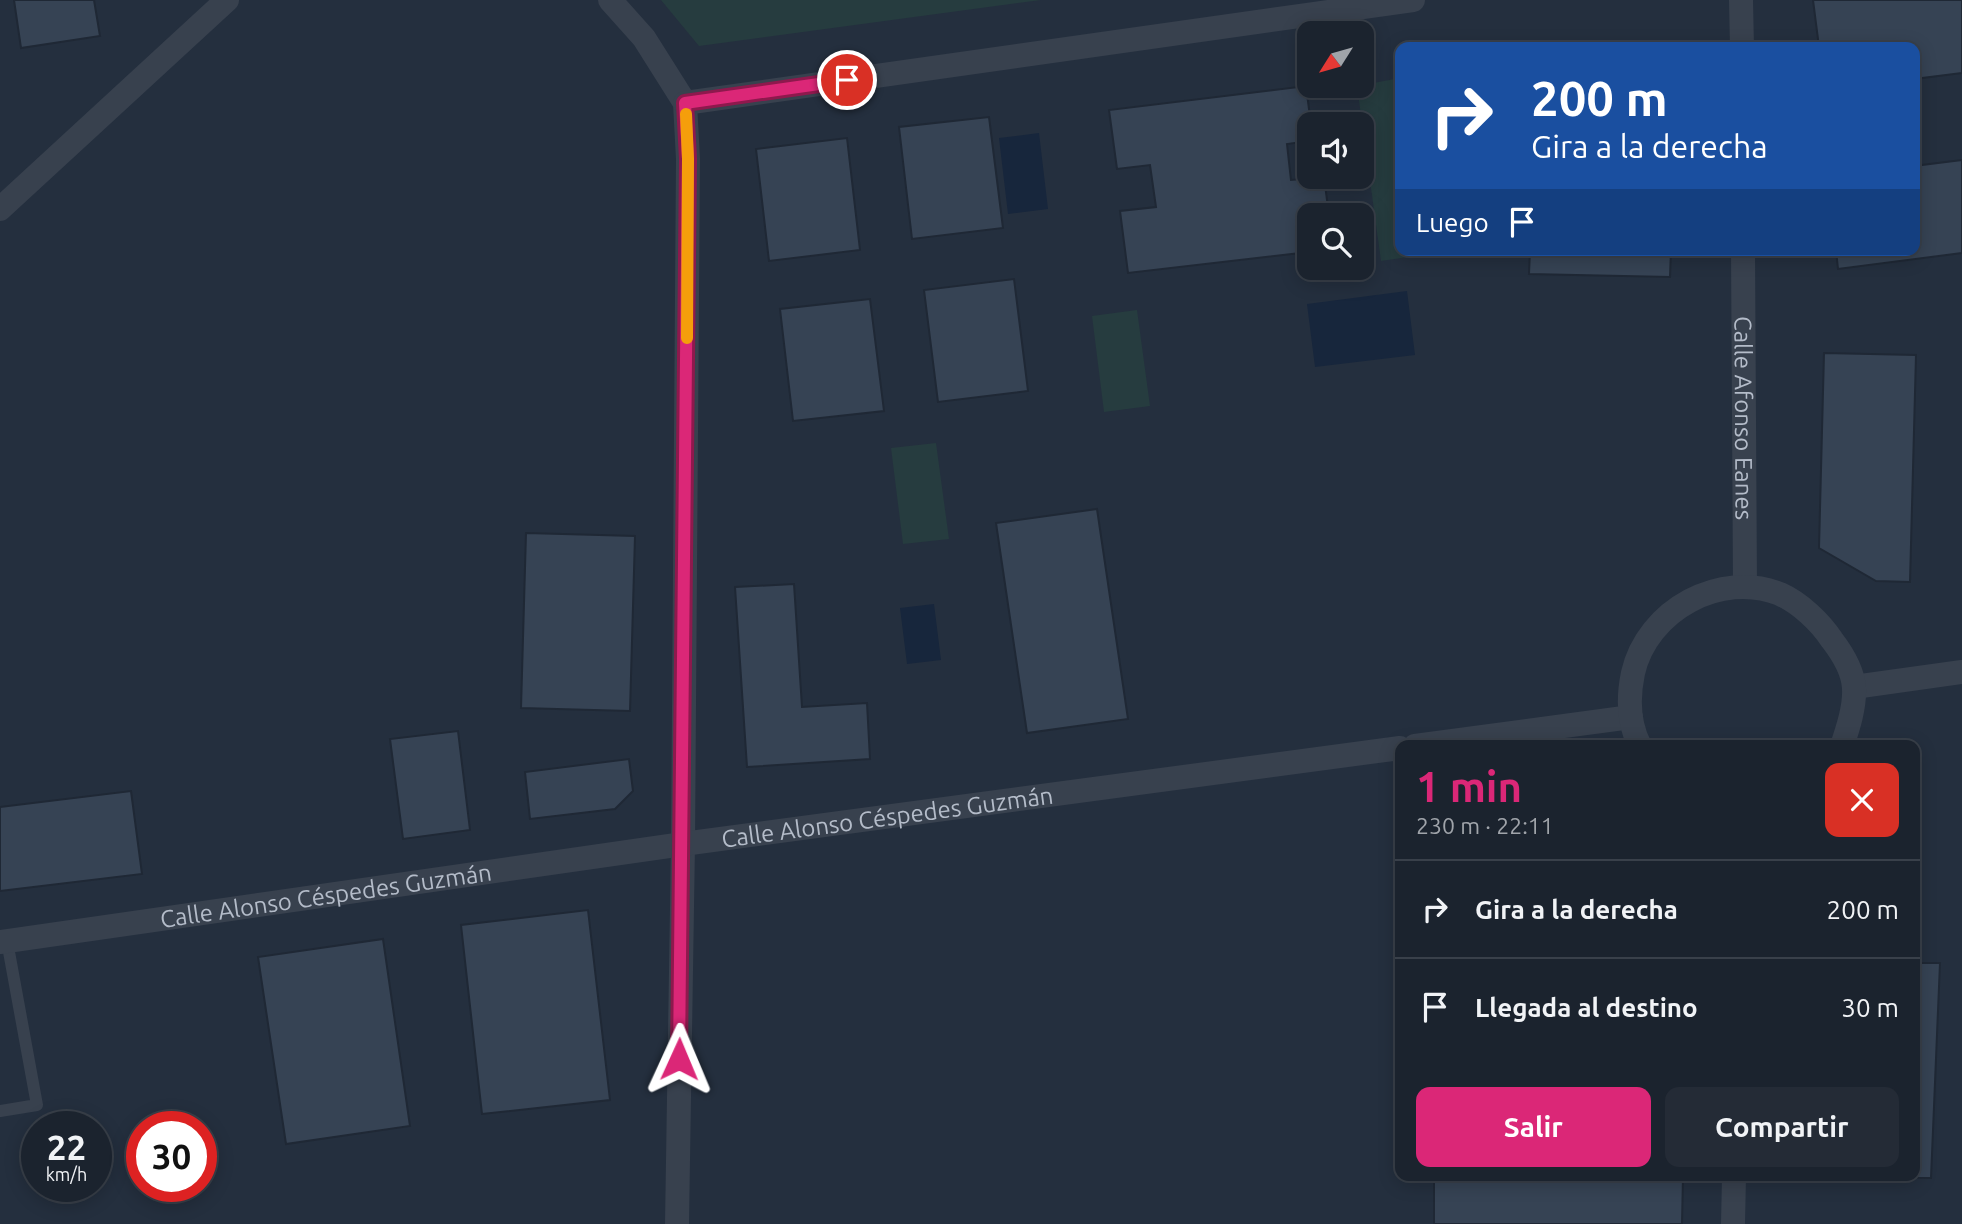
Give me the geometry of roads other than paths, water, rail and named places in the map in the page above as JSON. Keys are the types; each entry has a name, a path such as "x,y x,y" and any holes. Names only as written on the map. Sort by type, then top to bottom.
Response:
{"street":[{"path":"0,209 226,0"},
{"path":"610,0 644,38 685,103 688,159 677,1224"},
{"path":"685,103 1413,0"},
{"path":"1741,0 1742,42"},
{"name":"Calle Afonso Eanes","path":"1743,256 1745,586"},
{"path":"1638,740 1630,717 1630,689 1635,663 1646,641 1663,620 1698,596 1745,586 1781,595 1814,617 1843,655 1854,687 1850,721 1844,740"},
{"path":"1854,687 1962,672"},
{"path":"1460,740 1630,717"},
{"name":"Calle Alonso Céspedes Guzmán","path":"4,941 683,844 1395,749"},
{"path":"1733,1224 1734,1181"}],"lane":[{"path":"0,1111 37,1105 4,941"}],"water":[{"path":"1039,133 1048,209 1008,214 999,138"},
{"path":"1407,291 1415,355 1315,367 1307,304"},
{"path":"934,604 941,660 907,664 900,608"}]}
